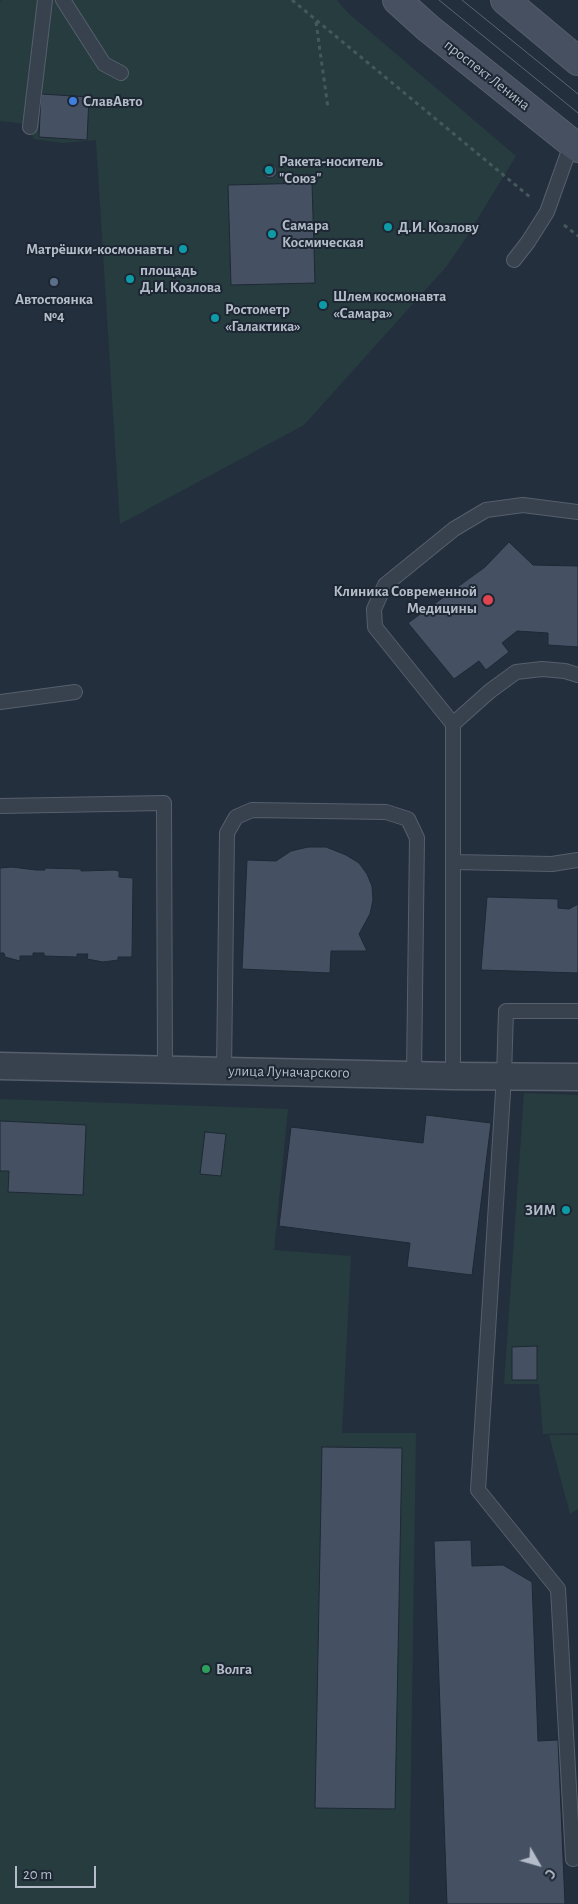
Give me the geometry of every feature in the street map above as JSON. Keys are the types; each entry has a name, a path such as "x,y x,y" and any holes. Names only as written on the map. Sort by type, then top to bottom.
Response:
{"main road":[{"name":"проспект Ленина","path":"397,0 428,28 575,145"},
{"path":"505,0 578,60"}],"street":[{"name":"улица Луначарского","path":"0,1066 578,1077"}],"lane":[{"path":"30,127 45,0"},
{"path":"63,0 104,64 121,73"},
{"path":"514,260 547,212 575,145"},
{"path":"453,1076 453,724 375,627 374,609 385,585 454,529 486,510 523,505 578,512"},
{"path":"453,724 490,691 516,672 542,669 565,670 578,675"},
{"path":"0,702 75,692"},
{"path":"0,806 164,803 165,1069"},
{"path":"224,1071 227,833 236,817 252,810 386,812 408,819 417,838 414,1075"},
{"path":"454,862 552,864 578,860"},
{"path":"573,1858 558,1588 478,1490 504,1076 506,1011 578,1011"}],"path":[{"path":"292,0 316,22 578,236"},
{"path":"316,22 328,108"}],"green space":[{"path":"1,0 337,0 347,12 516,156 446,267 304,425 120,524 96,140 63,143 34,139 27,124 0,121"},
{"path":"524,1093 578,1095 578,1433 543,1434 539,1384 504,1384"},
{"name":"Волга","path":"0,1099 288,1109 274,1250 351,1256 342,1433 416,1433 409,1904 0,1904"},
{"path":"549,1435 578,1435 578,1509 570,1514"}],"building":[{"path":"41,94 89,97 87,140 39,137"},
{"path":"267,164 273,164 277,171 273,178 267,178 263,174 263,168"},
{"name":"Самара Космическая","path":"312,183 315,283 231,285 228,185"},
{"path":"509,542 533,565 578,566 578,647 548,645 548,633 517,631 502,643 509,652 486,670 479,661 454,679 408,623 485,567"},
{"path":"308,847 326,847 346,855 359,863 367,874 372,886 373,900 370,914 359,934 367,951 331,951 330,973 242,969 247,860 276,861 291,851"},
{"path":"12,867 36,870 45,870 45,868 81,869 81,871 114,870 119,871 119,877 133,878 132,957 118,957 118,960 103,962 87,959 88,954 77,954 77,957 44,956 44,953 33,953 33,956 20,956 20,961 5,957 4,953 0,953 0,868"},
{"path":"487,897 558,899 558,908 569,909 578,904 578,973 481,970"},
{"path":"426,1115 491,1123 472,1275 407,1267 410,1243 279,1226 291,1127 423,1143"},
{"path":"0,1121 86,1125 83,1195 8,1192 9,1171 0,1171"},
{"path":"205,1132 226,1134 221,1176 200,1174"},
{"path":"537,1346 537,1380 512,1380 512,1347"},
{"path":"322,1447 402,1448 395,1809 315,1808"},
{"path":"471,1540 472,1566 503,1565 532,1582 538,1741 558,1740 565,1904 447,1904 434,1541"}],"tram line":[{"path":"439,0 578,113"},
{"path":"462,0 578,94"}],"place":[{"name":"СлавАвто","path":"73,101"},
{"name":"Ракета-носитель \"Союз\"","path":"269,170"},
{"name":"Д.И. Козлову","path":"388,227"},
{"name":"Самара Космическая","path":"272,234"},
{"name":"Матрёшки-космонавты","path":"183,249"},
{"name":"площадь Д.И. Козлова","path":"130,279"},
{"name":"Автостоянка №4","path":"54,282"},
{"name":"Шлем космонавта «Самара»","path":"323,305"},
{"name":"Ростометр «Галактика»","path":"215,318"},
{"name":"Клиника Современной Медицины","path":"488,600"},
{"name":"ЗИМ","path":"566,1210"},
{"name":"Волга","path":"206,1669"}]}
